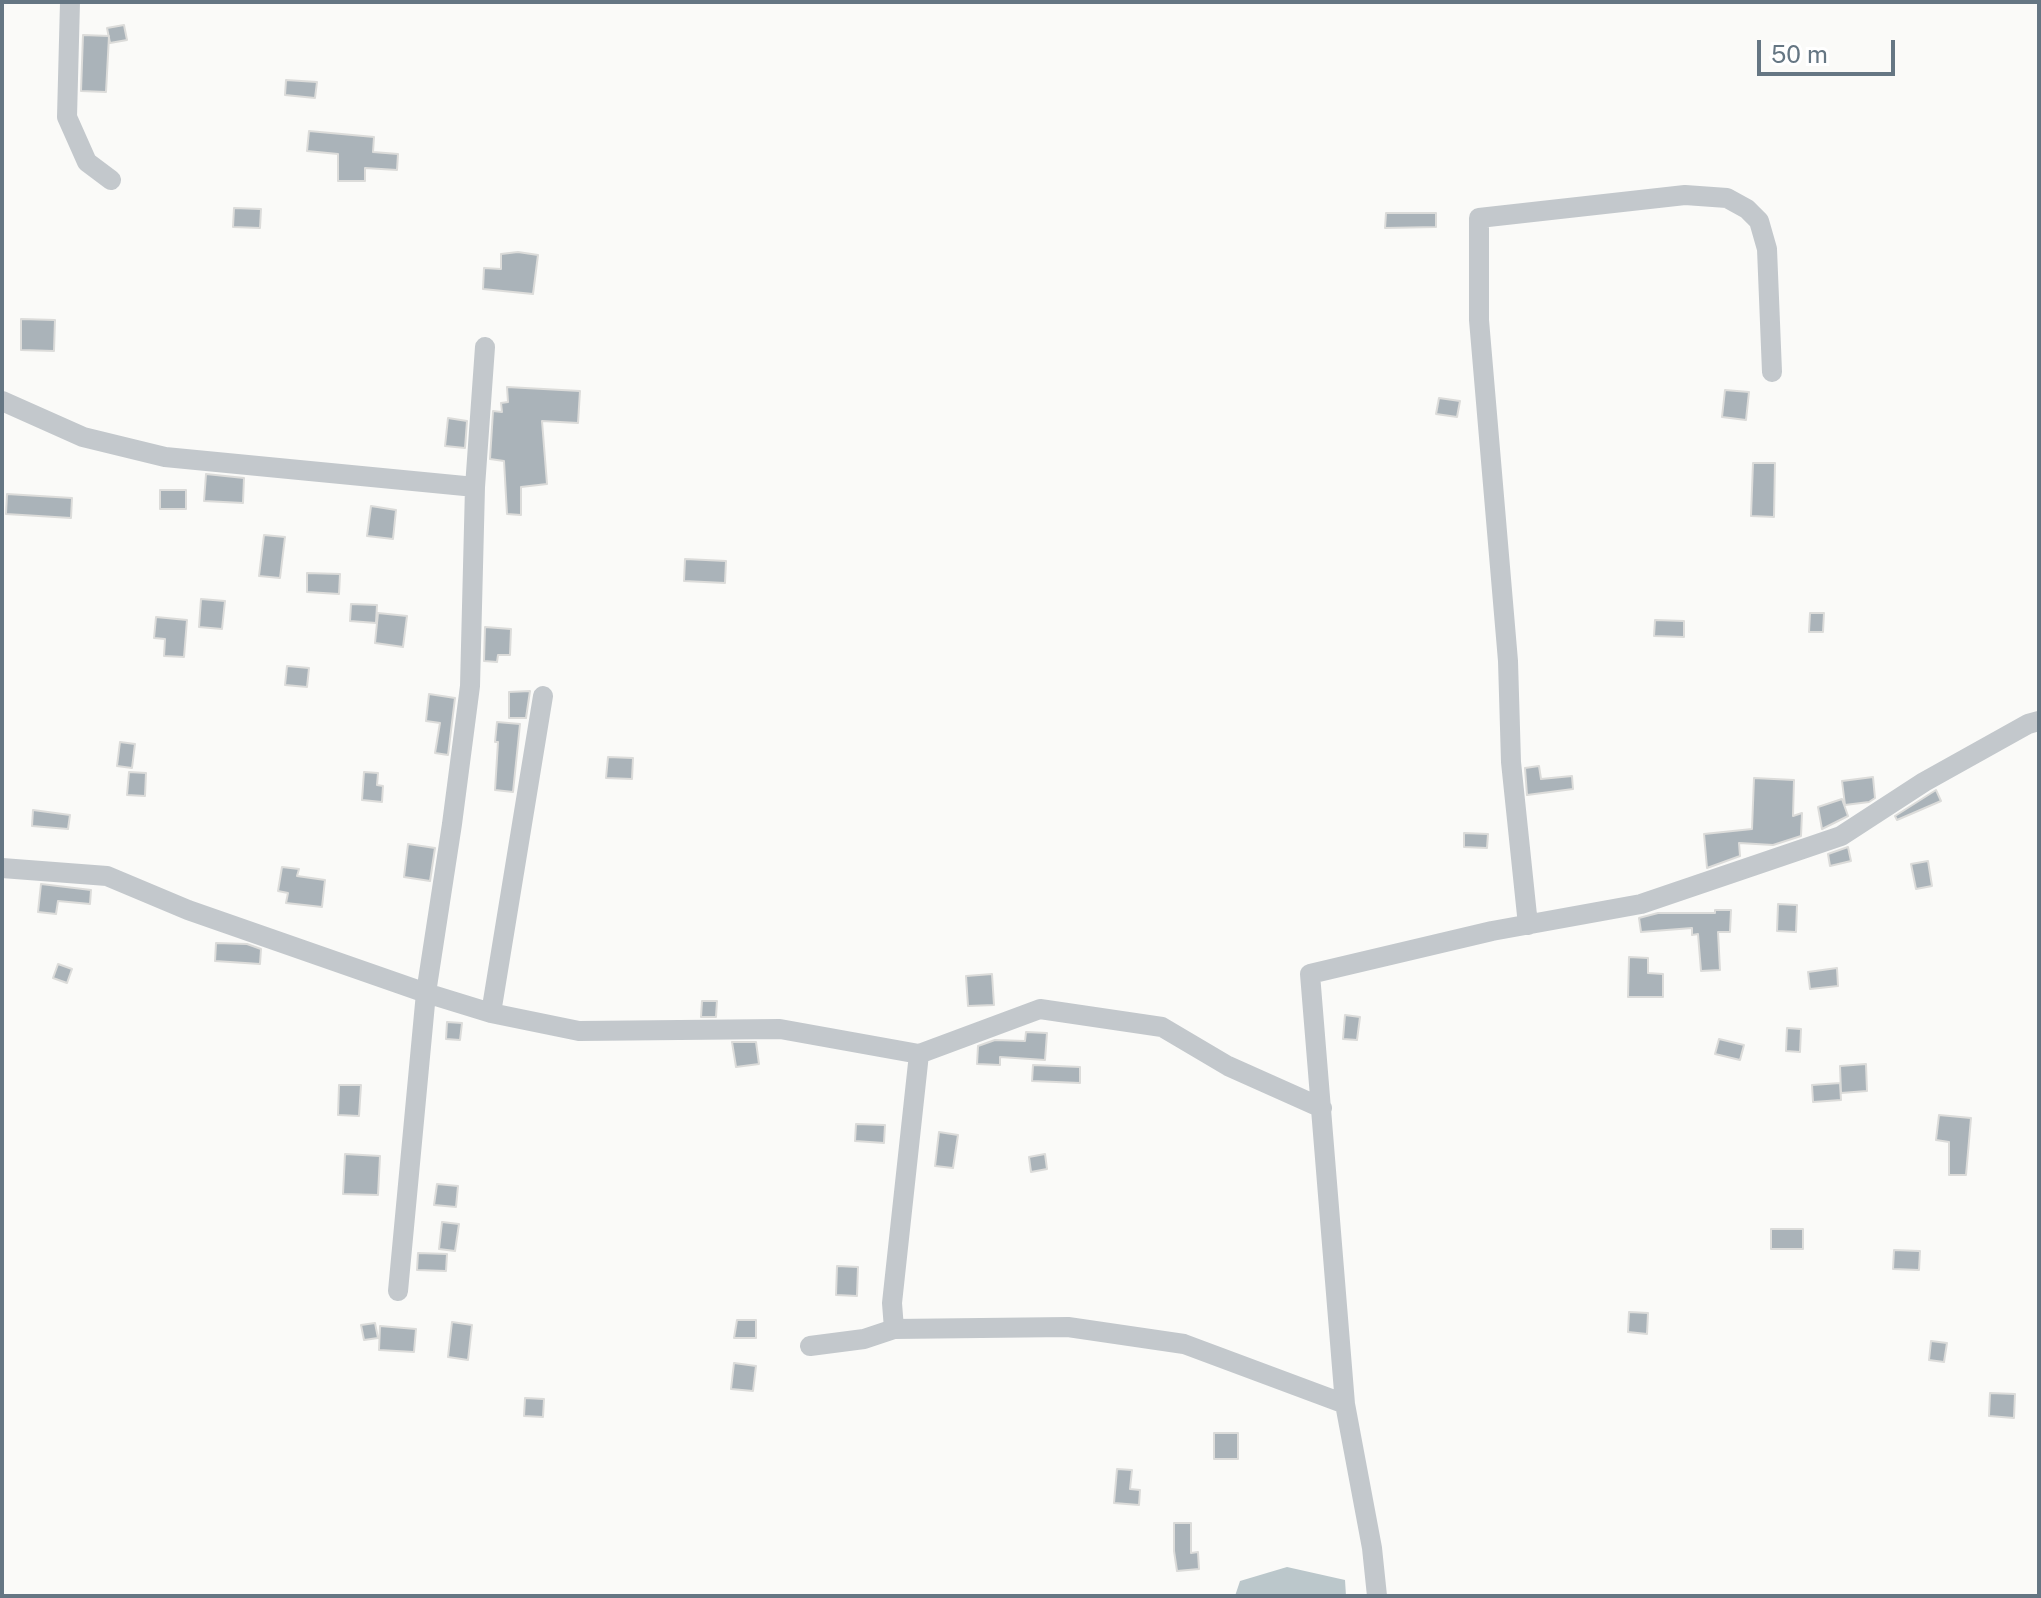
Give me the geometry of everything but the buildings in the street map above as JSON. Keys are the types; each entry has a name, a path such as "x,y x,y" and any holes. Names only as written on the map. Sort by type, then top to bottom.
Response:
{"street":[{"path":"70,2 67,117 87,162 111,180"},
{"path":"1528,925 1511,762 1508,661 1479,320 1479,218 1685,195 1727,198 1747,209 1759,221 1767,249 1772,372"},
{"path":"398,1291 426,993 470,686 475,487 485,347"},
{"path":"2,401 83,437 165,457 475,487"},
{"path":"491,1013 543,696"},
{"path":"1377,1596 1372,1548 1345,1404 1310,974 1528,925 1641,904 1841,836 1924,782 2028,724 2039,721"},
{"path":"2,868 107,876 188,910 426,993 491,1013 579,1031 780,1029 919,1054 1040,1009 1162,1027 1228,1066 1322,1108"},
{"path":"894,1329 892,1303 919,1054"},
{"path":"810,1346 864,1339 894,1329 1068,1327 1184,1344 1345,1404"}],"shaded area":[{"path":"1287,1567 1345,1580 1346,1596 1235,1596 1240,1581"}]}
